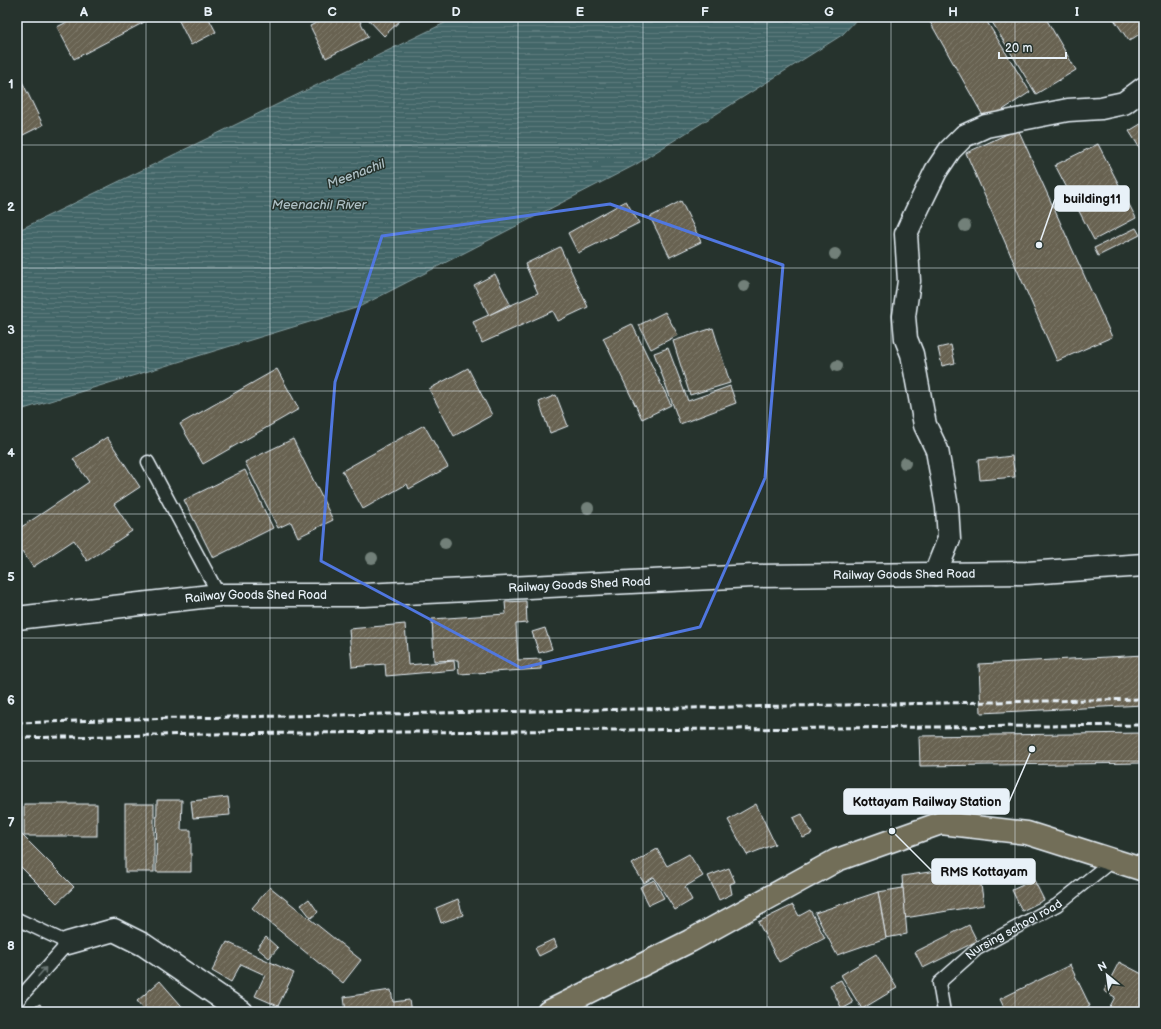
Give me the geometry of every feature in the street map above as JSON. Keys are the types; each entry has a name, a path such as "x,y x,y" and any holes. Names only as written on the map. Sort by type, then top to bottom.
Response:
{"main road":[{"path":"548,1012 690,941 837,860 941,823 1027,833 1113,860 1141,867"}],"street":[{"path":"935,574 949,539 947,507 938,450 925,425 912,354 906,339 904,316 909,281 906,234 936,171 950,150 964,136 986,126 1068,110 1101,108 1124,103 1144,88"},
{"name":"Railway Goods Shed Road","path":"17,618 219,595 364,595 753,576 1027,573 1144,565"},
{"path":"68,943 114,930 144,945 242,1012"}],"lane":[{"path":"148,462 219,595"},
{"name":"Nursing school road","path":"944,1012 939,983 977,949 1057,905 1113,860"},
{"path":"17,919 68,943 17,1001"}],"highlighted area":[{"path":"610,204 783,265 765,478 700,627 521,668 321,561 335,382 382,236"}],"water":[{"name":"Meenachil River","path":"457,17 859,17 842,35 635,165 359,307 17,411 17,231"}],"building":[{"path":"77,17 154,17 74,59 57,27"},
{"path":"177,17 208,17 216,32 191,45"},
{"path":"328,17 358,17 368,37 326,58 310,26"},
{"path":"366,17 404,17 384,36"},
{"path":"938,17 984,17 1030,92 986,121 930,22"},
{"path":"989,17 1045,17 1076,70 1036,94"},
{"path":"1144,17 1144,31 1129,41 1113,18"},
{"path":"17,71 43,125 17,138"},
{"path":"1144,122 1144,148 1141,150 1129,131"},
{"path":"1018,129 1112,337 1057,361 966,153"},
{"path":"1098,144 1136,218 1094,240 1055,165"},
{"path":"626,201 639,223 578,253 568,233"},
{"path":"681,201 701,242 670,257 650,217"},
{"path":"1136,228 1140,235 1098,256 1094,248"},
{"path":"560,247 588,307 558,321 553,311 482,343 473,322 538,293 525,264"},
{"path":"495,274 510,304 489,315 474,285"},
{"path":"665,312 678,335 651,349 639,325"},
{"path":"632,324 671,405 642,419 603,338"},
{"path":"713,328 730,383 690,395 673,341"},
{"path":"951,345 955,363 942,366 938,348"},
{"path":"668,348 688,401 730,386 736,403 680,424 654,353"},
{"path":"468,368 492,415 454,436 429,389"},
{"path":"277,369 299,409 203,464 180,424"},
{"path":"556,395 568,426 550,433 539,402"},
{"path":"424,425 448,467 409,489 407,484 363,509 342,471"},
{"path":"107,437 140,487 114,504 132,531 87,561 74,540 33,567 22,551 17,555 17,530 89,482 73,459"},
{"path":"293,439 333,520 298,537 291,522 278,528 245,462"},
{"path":"1012,456 1015,477 980,480 978,460"},
{"path":"245,470 273,528 213,558 184,500"},
{"path":"526,601 527,623 516,624 518,660 541,659 541,669 459,674 458,660 434,661 432,619 506,614 505,602"},
{"path":"405,624 408,665 454,661 455,670 386,676 385,664 352,667 349,629"},
{"path":"545,628 552,649 539,653 532,632"},
{"path":"1144,655 1144,705 981,713 979,664"},
{"path":"1144,733 1144,763 920,766 919,736"},
{"path":"228,797 230,815 193,818 191,801"},
{"path":"157,800 182,800 181,830 191,830 191,872 156,872"},
{"path":"24,804 97,804 97,836 24,836"},
{"path":"125,804 154,804 154,872 125,872"},
{"path":"756,804 775,844 747,855 728,820"},
{"path":"802,814 812,834 803,838 793,818"},
{"path":"17,830 74,887 57,903 17,863"},
{"path":"657,849 667,866 689,854 703,876 685,887 692,900 675,910 654,877 644,883 632,864"},
{"path":"978,865 984,905 905,918 902,876"},
{"path":"729,868 735,882 730,884 732,894 719,900 708,876"},
{"path":"654,880 664,898 649,905 640,887"},
{"path":"1034,880 1044,900 1022,911 1012,890"},
{"path":"270,887 361,960 343,983 252,908"},
{"path":"903,888 907,934 886,938 878,892"},
{"path":"878,892 886,938 837,955 815,913"},
{"path":"309,899 318,912 311,918 301,905"},
{"path":"458,899 463,915 441,923 436,908"},
{"path":"793,905 799,916 810,910 825,938 779,962 758,922"},
{"path":"969,925 977,941 923,968 915,952"},
{"path":"266,937 278,948 269,958 257,948"},
{"path":"554,939 557,947 539,956 535,948"},
{"path":"227,942 294,973 278,1006 255,996 265,975 241,964 231,982 212,971"},
{"path":"876,954 897,988 862,1009 841,975"},
{"path":"1119,962 1144,975 1144,1012 1107,1012 1115,997 1104,991"},
{"path":"1070,965 1090,1006 1079,1012 1006,1012 1000,999"},
{"path":"841,980 853,1003 842,1009 830,985"},
{"path":"160,981 187,1012 146,1012 137,1001"},
{"path":"391,990 393,1002 409,1000 411,1012 346,1012 344,997"},
{"path":"40,1004 44,1012 25,1012"}],"railway":[{"path":"17,723 133,719 1144,699"},
{"path":"17,738 203,734 1144,725"}],"place":[{"name":"building11","path":"1039,245"},
{"name":"Kottayam Railway Station","path":"1032,749"},
{"name":"RMS Kottayam","path":"892,831"}],"water label":[{"name":"Meenachil","path":"356,174"}]}
